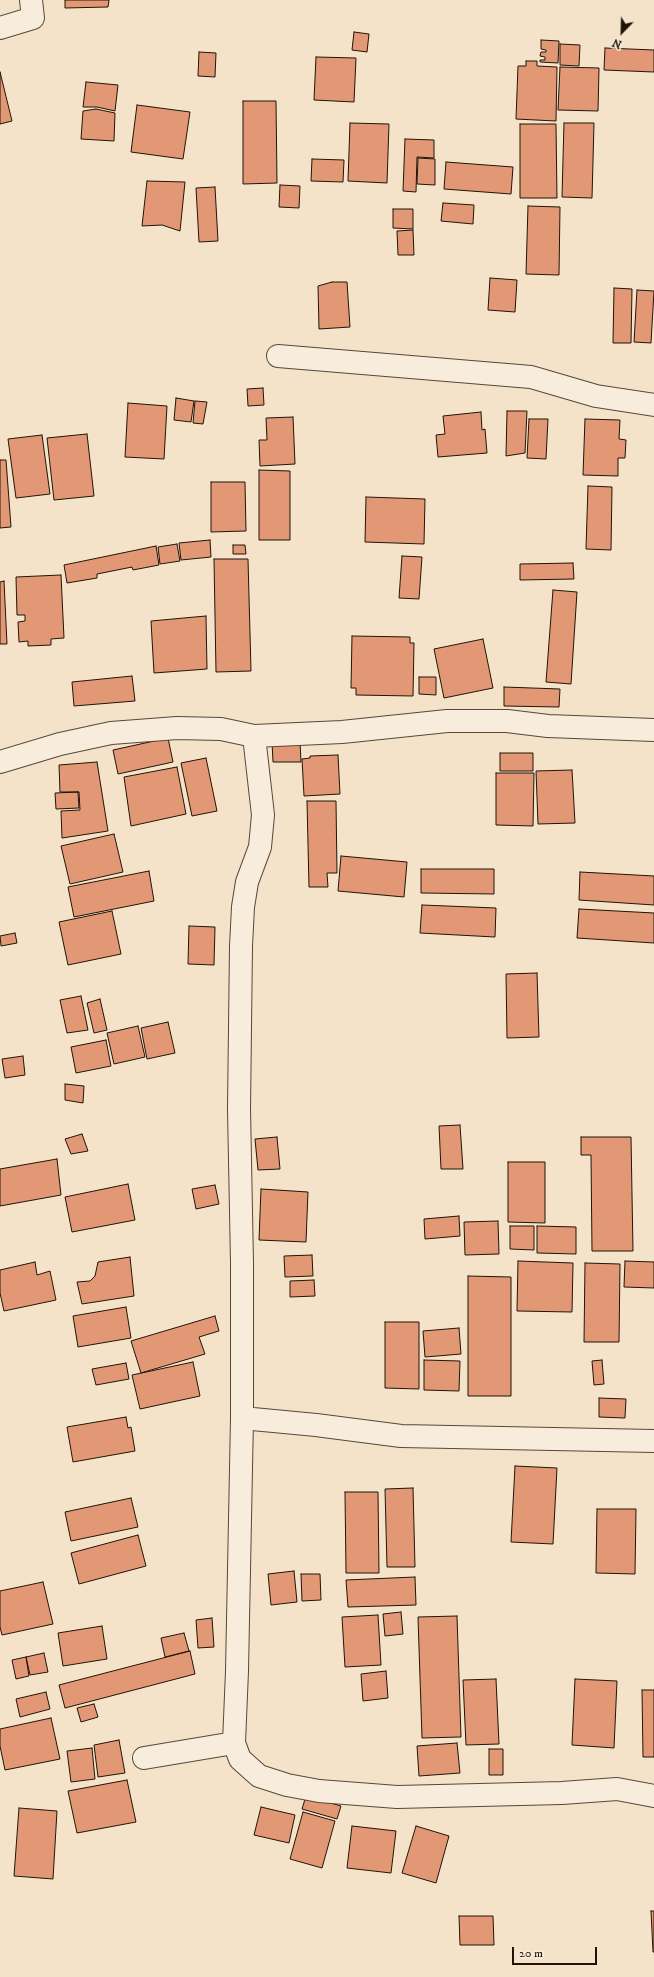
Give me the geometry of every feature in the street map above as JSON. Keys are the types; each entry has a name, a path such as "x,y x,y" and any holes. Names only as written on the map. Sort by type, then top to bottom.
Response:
{"street":[{"path":"0,28 33,18 31,0"},
{"path":"278,356 531,377 596,396 654,405"},
{"path":"0,762 60,744 111,733 177,728 221,729 254,736 342,732 447,721 507,721 548,726 654,730"},
{"path":"254,736 263,815 260,847 247,882 243,907 241,946 239,1109 242,1263 242,1418 234,1743 240,1759 259,1776 287,1785 318,1791 397,1798 562,1793 617,1789 654,1796"},
{"path":"242,1418 316,1425 401,1436 654,1441"},
{"path":"144,1758 234,1743"}],"building":[{"path":"65,0 109,0 108,7 65,8"},
{"path":"354,32 369,34 367,52 352,50"},
{"path":"541,40 559,41 558,63 540,62 540,60 545,60 545,57 540,56 541,52 546,52 546,50 541,49"},
{"path":"560,44 580,45 579,66 560,65"},
{"path":"605,48 654,50 654,72 604,70"},
{"path":"199,52 216,53 215,77 198,76"},
{"path":"316,57 356,58 354,102 314,100"},
{"path":"526,61 537,61 537,66 557,67 556,121 516,119 518,66 526,66"},
{"path":"560,67 599,68 598,111 558,110"},
{"path":"0,72 12,121 0,124"},
{"path":"86,82 118,85 115,111 97,107 83,107"},
{"path":"243,101 276,101 277,183 243,184"},
{"path":"137,105 190,112 183,159 131,152"},
{"path":"96,109 115,113 114,141 81,139 83,111"},
{"path":"350,123 389,124 387,183 348,181"},
{"path":"564,123 594,123 592,198 562,197"},
{"path":"520,124 556,124 557,198 520,198"},
{"path":"405,139 434,140 434,158 417,157 416,192 403,191"},
{"path":"418,158 435,159 435,185 417,184"},
{"path":"312,159 344,160 343,182 311,181"},
{"path":"446,162 513,167 511,194 444,189"},
{"path":"147,181 185,182 180,231 162,225 142,226"},
{"path":"280,185 300,186 299,208 279,207"},
{"path":"215,187 218,241 199,242 196,188"},
{"path":"443,203 474,205 473,224 441,221"},
{"path":"528,206 560,207 559,275 526,274"},
{"path":"393,209 413,209 413,229 393,228"},
{"path":"413,230 414,255 398,255 397,231"},
{"path":"490,278 517,280 515,312 488,310"},
{"path":"332,282 347,282 350,327 319,329 318,286"},
{"path":"614,288 632,289 631,343 613,343"},
{"path":"637,290 654,291 651,343 634,342"},
{"path":"263,388 264,405 248,406 247,389"},
{"path":"176,398 194,401 191,422 174,420"},
{"path":"195,401 207,402 203,424 193,423"},
{"path":"128,403 167,406 164,459 125,457"},
{"path":"507,411 527,411 525,453 506,456"},
{"path":"481,412 482,430 485,429 487,453 438,457 436,435 445,434 443,416"},
{"path":"293,417 295,464 260,466 259,440 267,440 266,418"},
{"path":"529,419 548,419 546,459 527,458"},
{"path":"585,419 620,420 619,439 626,440 625,458 618,458 618,476 583,475"},
{"path":"87,434 94,496 54,500 47,438"},
{"path":"42,435 50,494 16,498 8,439"},
{"path":"0,460 6,460 11,527 0,528"},
{"path":"259,470 290,471 290,540 259,540"},
{"path":"211,482 245,482 246,531 211,532"},
{"path":"588,486 612,487 611,550 586,549"},
{"path":"366,497 425,499 424,544 365,542"},
{"path":"210,540 211,557 181,560 179,543"},
{"path":"177,544 180,561 160,564 158,547"},
{"path":"233,545 245,545 246,554 233,554"},
{"path":"156,546 159,565 133,570 132,567 97,574 97,578 67,583 64,565"},
{"path":"402,556 422,557 419,599 399,598"},
{"path":"214,559 248,559 251,671 216,672"},
{"path":"573,563 574,579 520,580 520,564"},
{"path":"61,575 64,638 51,639 51,645 28,646 28,641 19,642 18,622 25,621 25,615 17,615 16,577"},
{"path":"4,581 7,644 0,644 0,582"},
{"path":"553,590 577,592 571,684 546,682"},
{"path":"206,616 207,669 154,673 151,621"},
{"path":"352,636 410,637 410,643 414,643 413,696 356,695 356,688 351,688"},
{"path":"483,639 493,688 444,698 434,649"},
{"path":"132,676 135,701 74,706 72,682"},
{"path":"419,677 436,677 436,695 419,694"},
{"path":"504,687 560,689 559,707 504,706"},
{"path":"168,738 173,762 118,774 113,750"},
{"path":"300,741 301,762 273,762 272,742"},
{"path":"500,753 533,753 533,771 500,771"},
{"path":"338,755 340,794 304,796 302,759 310,758 310,756"},
{"path":"206,758 217,811 192,816 181,763"},
{"path":"97,762 108,831 62,838 61,811 80,810 79,792 60,792 59,765"},
{"path":"177,767 186,814 131,826 124,777"},
{"path":"572,770 575,823 538,824 536,771"},
{"path":"496,773 534,773 533,826 496,825"},
{"path":"78,792 79,808 56,809 55,793"},
{"path":"307,801 336,801 337,873 327,873 328,887 309,887"},
{"path":"114,834 123,872 70,884 61,846"},
{"path":"341,856 407,862 404,897 338,891"},
{"path":"421,869 494,869 494,894 421,893"},
{"path":"149,871 154,901 74,917 68,887"},
{"path":"580,872 654,876 654,905 579,900"},
{"path":"422,905 496,908 495,937 420,933"},
{"path":"579,909 654,913 654,943 577,938"},
{"path":"112,911 121,954 68,965 59,922"},
{"path":"189,926 215,927 214,965 188,964"},
{"path":"15,933 17,943 1,946 0,936"},
{"path":"537,973 539,1037 507,1038 506,974"},
{"path":"81,996 88,1030 67,1033 60,1000"},
{"path":"100,999 107,1030 94,1033 87,1003"},
{"path":"168,1022 175,1053 147,1059 141,1028"},
{"path":"138,1026 145,1057 114,1064 107,1033"},
{"path":"106,1040 111,1066 76,1073 71,1047"},
{"path":"23,1056 25,1075 5,1078 2,1059"},
{"path":"65,1084 84,1086 83,1103 65,1100"},
{"path":"460,1125 463,1169 441,1169 439,1126"},
{"path":"82,1134 88,1151 71,1154 65,1139"},
{"path":"277,1137 280,1169 258,1170 255,1139"},
{"path":"581,1137 631,1137 633,1251 592,1251 591,1155 581,1155"},
{"path":"57,1159 61,1195 0,1206 0,1169"},
{"path":"508,1162 545,1162 545,1223 508,1222"},
{"path":"128,1184 135,1220 72,1232 65,1197"},
{"path":"215,1185 219,1204 196,1209 192,1189"},
{"path":"261,1189 308,1192 306,1242 259,1240"},
{"path":"459,1216 460,1236 425,1239 424,1219"},
{"path":"498,1221 499,1254 465,1255 464,1222"},
{"path":"510,1226 534,1226 534,1250 510,1249"},
{"path":"537,1226 576,1227 576,1254 537,1253"},
{"path":"312,1255 313,1276 285,1277 284,1256"},
{"path":"130,1257 134,1296 82,1304 77,1282 90,1281 95,1276 98,1262"},
{"path":"518,1261 573,1263 572,1312 517,1311"},
{"path":"625,1261 654,1262 654,1288 624,1287"},
{"path":"35,1262 37,1275 50,1271 56,1300 4,1311 0,1293 0,1270"},
{"path":"585,1263 620,1264 619,1342 584,1342"},
{"path":"468,1276 511,1277 511,1396 468,1396"},
{"path":"314,1280 315,1296 290,1297 290,1281"},
{"path":"126,1307 131,1338 78,1347 73,1316"},
{"path":"215,1316 219,1331 199,1337 205,1354 141,1373 131,1341"},
{"path":"385,1322 419,1322 419,1389 385,1388"},
{"path":"459,1328 461,1354 425,1357 423,1331"},
{"path":"424,1360 460,1361 459,1391 424,1390"},
{"path":"602,1360 604,1384 594,1385 592,1361"},
{"path":"193,1362 200,1396 140,1409 132,1375"},
{"path":"126,1363 129,1379 96,1385 92,1369"},
{"path":"599,1398 626,1399 625,1418 599,1417"},
{"path":"126,1417 128,1428 131,1427 135,1451 73,1462 67,1427"},
{"path":"515,1466 557,1468 553,1544 511,1542"},
{"path":"413,1488 415,1567 387,1567 385,1489"},
{"path":"345,1492 378,1492 379,1573 346,1573"},
{"path":"131,1498 138,1527 71,1541 65,1512"},
{"path":"597,1509 636,1509 635,1574 596,1573"},
{"path":"138,1535 146,1566 79,1584 71,1553"},
{"path":"294,1571 297,1602 271,1605 268,1574"},
{"path":"301,1574 320,1574 321,1600 302,1601"},
{"path":"415,1577 416,1605 348,1607 346,1580"},
{"path":"43,1582 53,1624 2,1635 0,1627 0,1591"},
{"path":"401,1612 403,1634 385,1636 383,1614"},
{"path":"378,1615 381,1665 345,1667 342,1617"},
{"path":"457,1616 461,1737 422,1738 418,1617"},
{"path":"212,1618 214,1647 198,1648 196,1620"},
{"path":"102,1626 107,1659 63,1666 58,1633"},
{"path":"184,1633 189,1651 165,1657 161,1638"},
{"path":"190,1651 195,1674 65,1708 59,1685"},
{"path":"44,1653 48,1672 30,1675 26,1657"},
{"path":"26,1657 29,1676 16,1679 12,1660"},
{"path":"386,1671 388,1698 363,1701 361,1674"},
{"path":"496,1679 499,1744 466,1745 463,1680"},
{"path":"575,1679 617,1681 614,1748 572,1745"},
{"path":"642,1690 654,1690 654,1757 643,1757"},
{"path":"46,1692 50,1709 20,1717 16,1699"},
{"path":"94,1704 98,1717 81,1722 77,1708"},
{"path":"51,1718 60,1759 5,1770 0,1746 0,1729"},
{"path":"119,1740 125,1773 98,1777 94,1745"},
{"path":"457,1743 460,1773 419,1776 417,1746"},
{"path":"92,1748 95,1779 71,1782 67,1751"},
{"path":"489,1749 503,1749 503,1775 489,1775"},
{"path":"127,1780 136,1822 77,1833 68,1791"},
{"path":"306,1796 341,1806 337,1819 302,1809"},
{"path":"261,1807 295,1815 289,1843 254,1835"},
{"path":"19,1808 57,1811 53,1879 14,1876"},
{"path":"303,1812 335,1821 322,1868 290,1859"},
{"path":"352,1826 396,1831 391,1873 347,1868"},
{"path":"416,1826 449,1836 436,1883 402,1873"},
{"path":"651,1911 654,1911 654,1952 653,1952"},
{"path":"459,1916 493,1916 494,1945 460,1945"}]}
